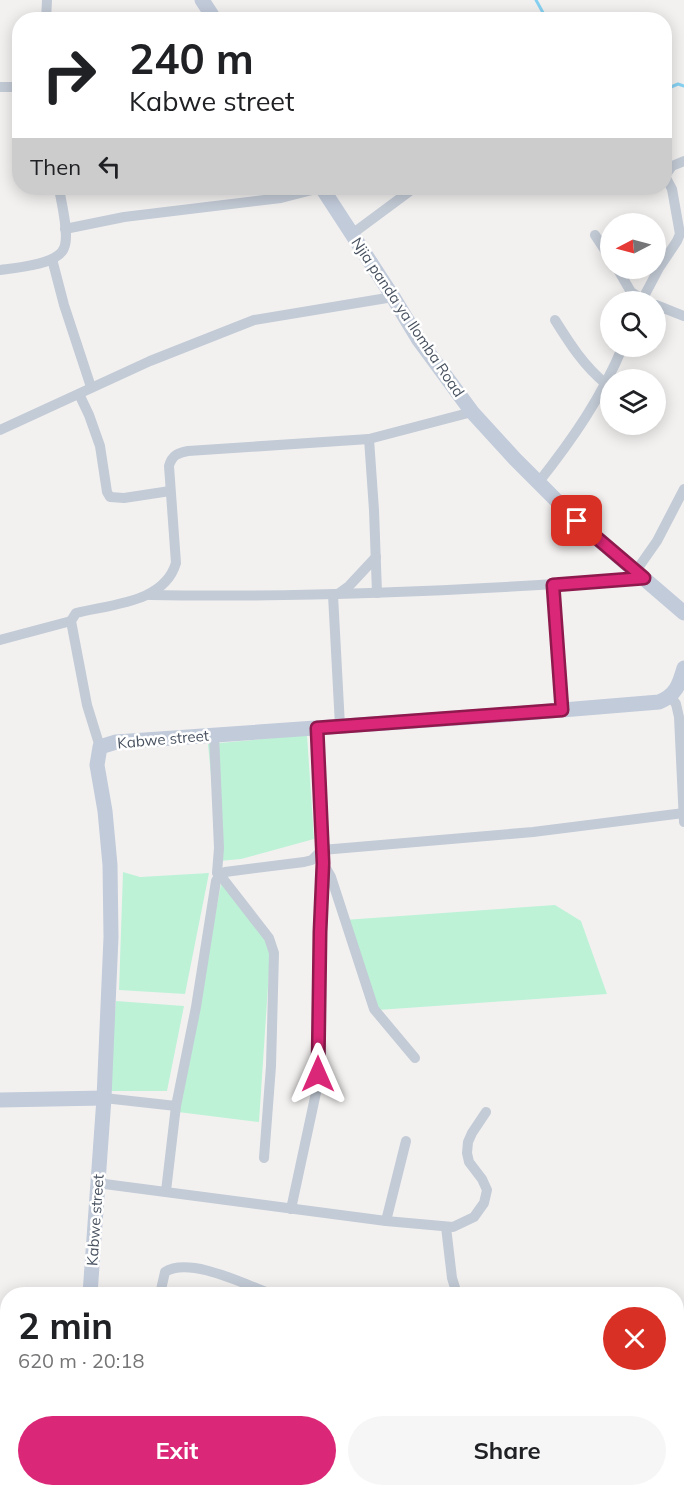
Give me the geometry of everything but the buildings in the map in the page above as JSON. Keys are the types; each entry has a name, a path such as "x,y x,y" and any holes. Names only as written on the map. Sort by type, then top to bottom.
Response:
{"main road":[{"name":"Njia panda ya Ilomba Road","path":"326,195 419,340 472,412 577,521 684,613"},
{"path":"671,697 684,668"},
{"name":"Kabwe street","path":"90,1287 104,1098 110,900 105,812 97,765 100,747 116,742 659,702 671,697"},
{"path":"0,1100 104,1098"}],"street":[{"path":"649,291 680,234 672,189"},
{"path":"0,270 27,267 52,259 65,248 60,195"},
{"path":"65,230 124,217 293,195"},
{"path":"352,234 405,195"},
{"path":"595,235 600,243"},
{"path":"52,259 64,305 92,387"},
{"path":"0,430 150,361 254,320 393,297"},
{"path":"666,309 684,316"},
{"path":"555,320 590,371 600,379"},
{"path":"79,394 96,435 107,492 110,497 124,498 170,492"},
{"path":"538,483 590,412 600,394"},
{"path":"149,595 169,579 176,563 169,466 171,458 178,453 369,439 472,412"},
{"path":"369,439 377,593"},
{"path":"100,747 87,705 71,621 76,613 149,595 239,597 335,595 553,585 640,574 684,489"},
{"path":"335,595 349,586 376,557"},
{"path":"553,585 562,710"},
{"path":"335,595 340,726"},
{"path":"0,640 71,621"},
{"path":"219,873 304,862 312,860 322,850 533,832 684,816 679,717 676,704 671,697"},
{"path":"291,1209 317,1088 323,863 317,728"},
{"path":"166,1191 176,1106 196,1007 214,888 219,873 214,735"},
{"path":"323,863 331,877 374,1009 415,1058"},
{"path":"219,873 268,938 274,953 271,1066 264,1158"},
{"path":"104,1098 176,1106"},
{"path":"97,1183 386,1221 446,1227 459,1225 474,1217 484,1203 487,1190 483,1179 469,1162 467,1153 472,1133 486,1112"},
{"path":"386,1221 406,1142"},
{"path":"446,1227 455,1287"},
{"path":"162,1287 165,1272 180,1267 214,1272 253,1287"}],"green space":[{"path":"307,735 314,839 241,859 219,861 208,744"},
{"path":"123,872 140,877 209,873 185,994 119,990"},
{"path":"222,879 271,941 259,1122 178,1112"},
{"path":"555,905 581,921 607,994 378,1010 344,920"},
{"path":"116,1001 184,1006 167,1091 108,1091"}],"waterway":[{"path":"536,0 543,12"},
{"path":"672,87 678,84 684,86"}],"route":[{"path":"318,1074 323,863 317,728 562,710 553,585 644,578 577,521"}]}
